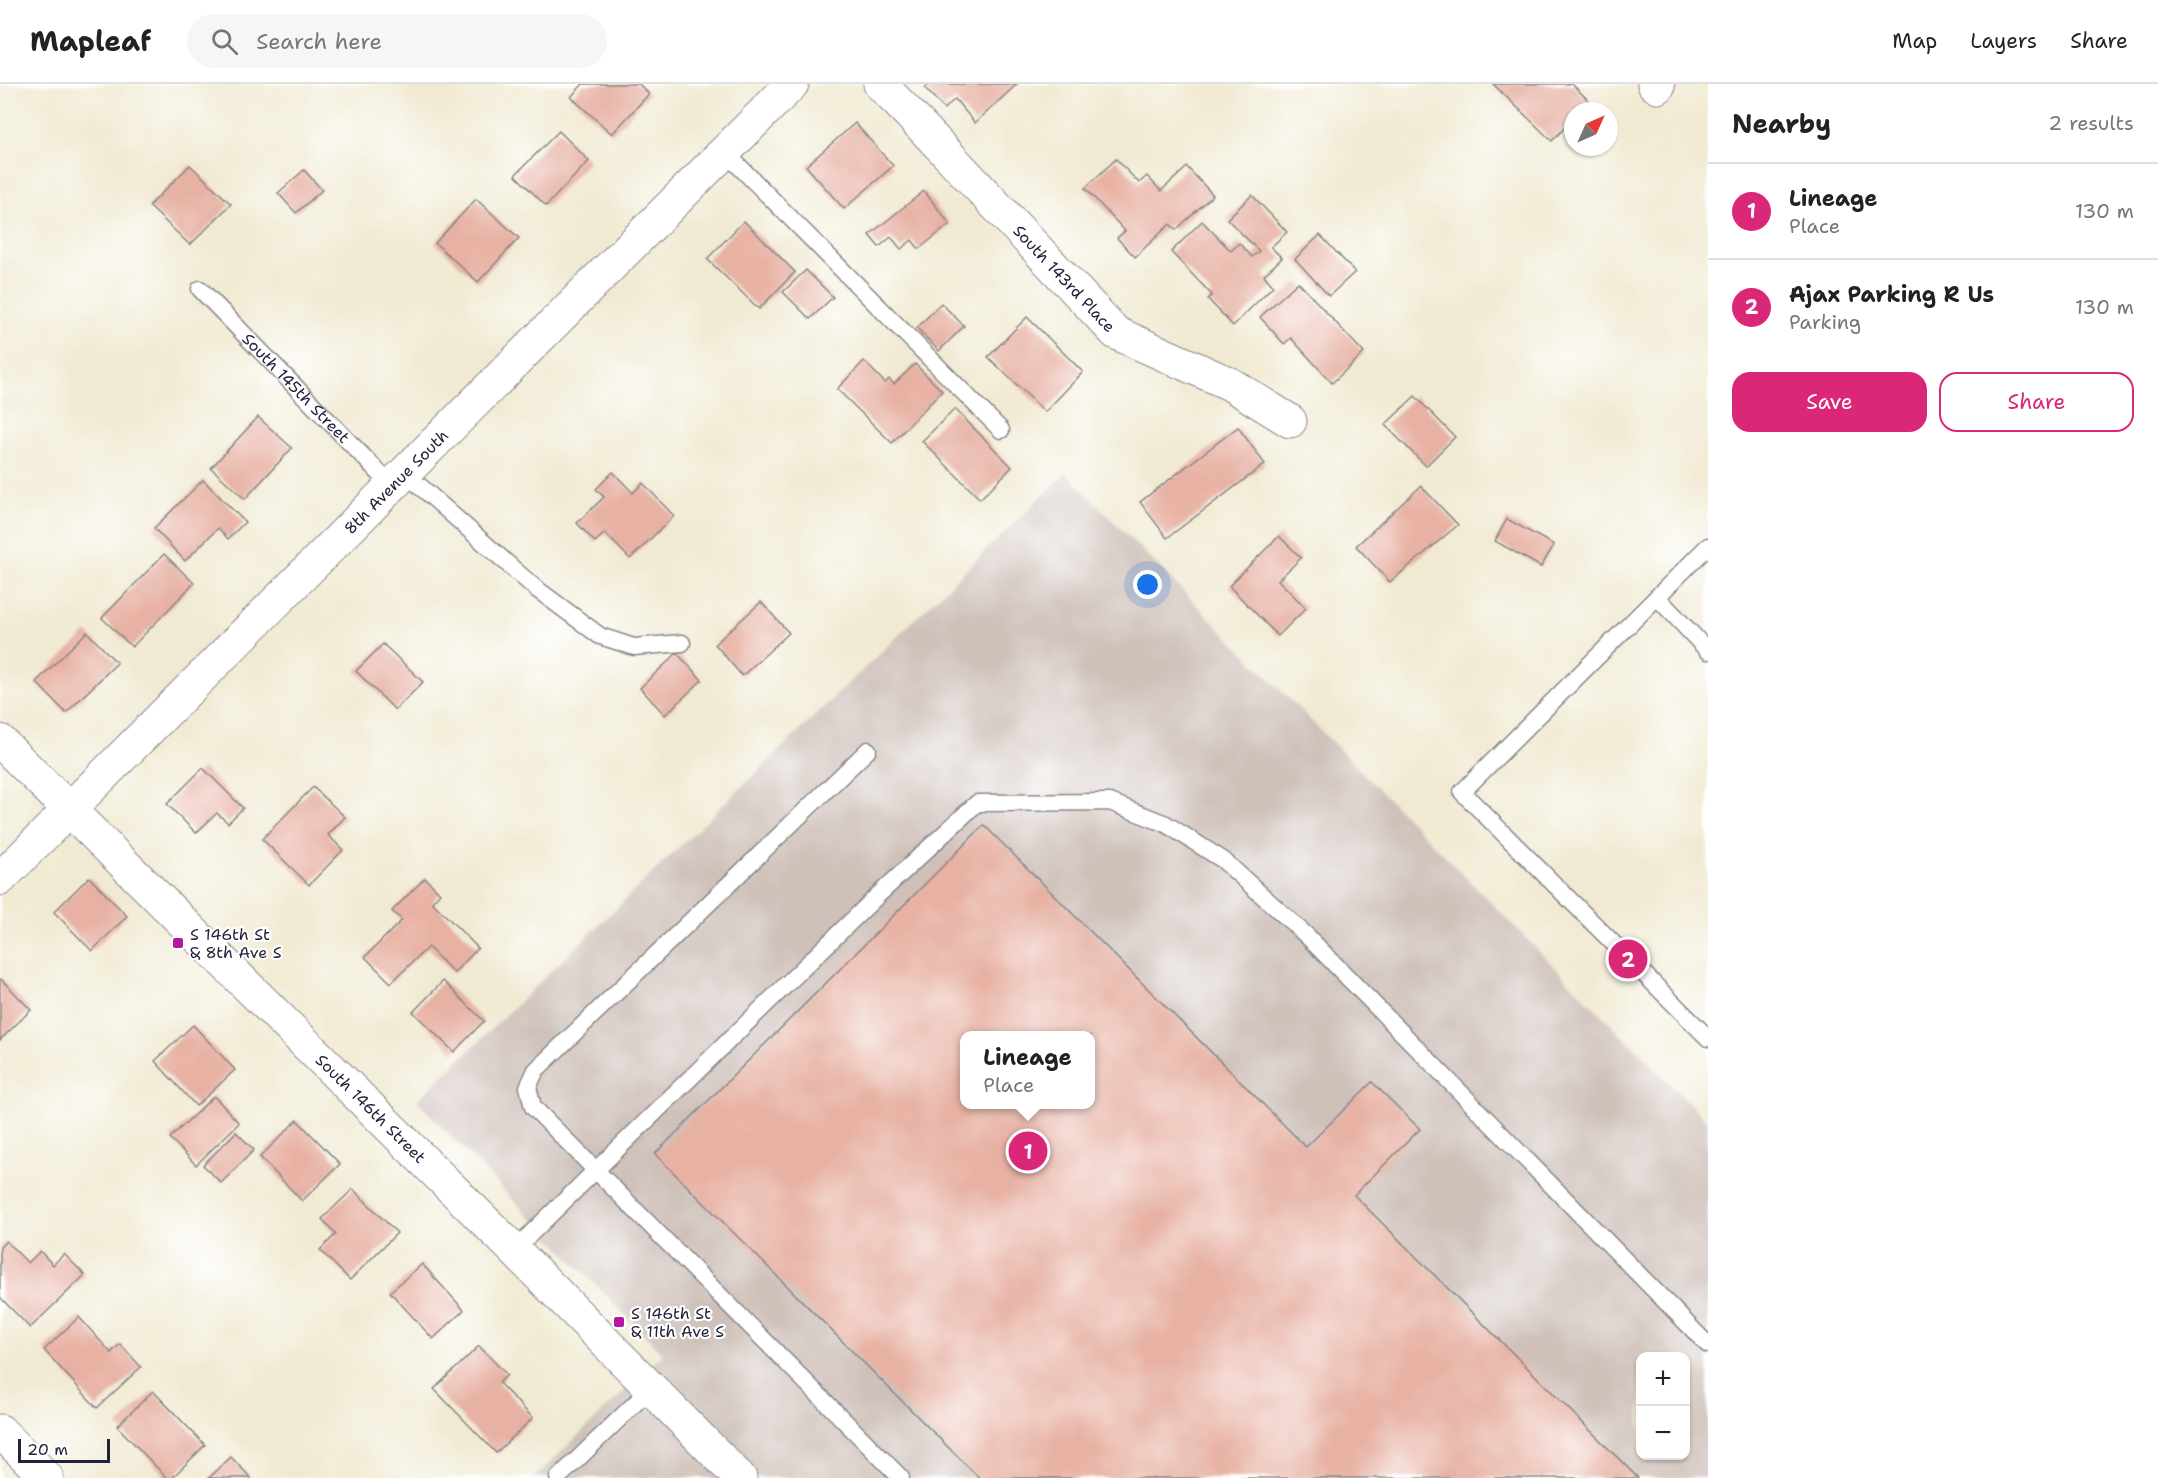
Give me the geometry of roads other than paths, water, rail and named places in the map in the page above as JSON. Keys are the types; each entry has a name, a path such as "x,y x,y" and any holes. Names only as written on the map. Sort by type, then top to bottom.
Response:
{"street":[{"name":"8th Avenue South","path":"0,879 792,84"},
{"name":"South 143rd Place","path":"880,84 1116,333 1230,384 1290,421"},
{"name":"South 146th Street","path":"0,741 514,1250 740,1478"},
{"path":"0,1431 47,1478"}],"lane":[{"path":"725,152 1001,430"},
{"name":"South 145th Street","path":"200,289 399,479 534,587 600,636 634,647 682,643"},
{"path":"1708,546 1462,792 1708,1038"},
{"path":"1657,597 1708,651"},
{"path":"868,750 536,1070 528,1087 533,1107 901,1478"},
{"path":"514,1250 875,898 977,803 1110,802 1166,824 1223,860 1307,936 1708,1345"},
{"path":"558,1478 651,1388"}],"place":[{"name":"S 146th St & 8th Ave S","path":"178,943"},
{"name":"Ajax Parking R Us","path":"1628,959"},
{"name":"Lineage","path":"1028,1151"},
{"name":"S 146th St & 11th Ave S","path":"619,1322"}]}
